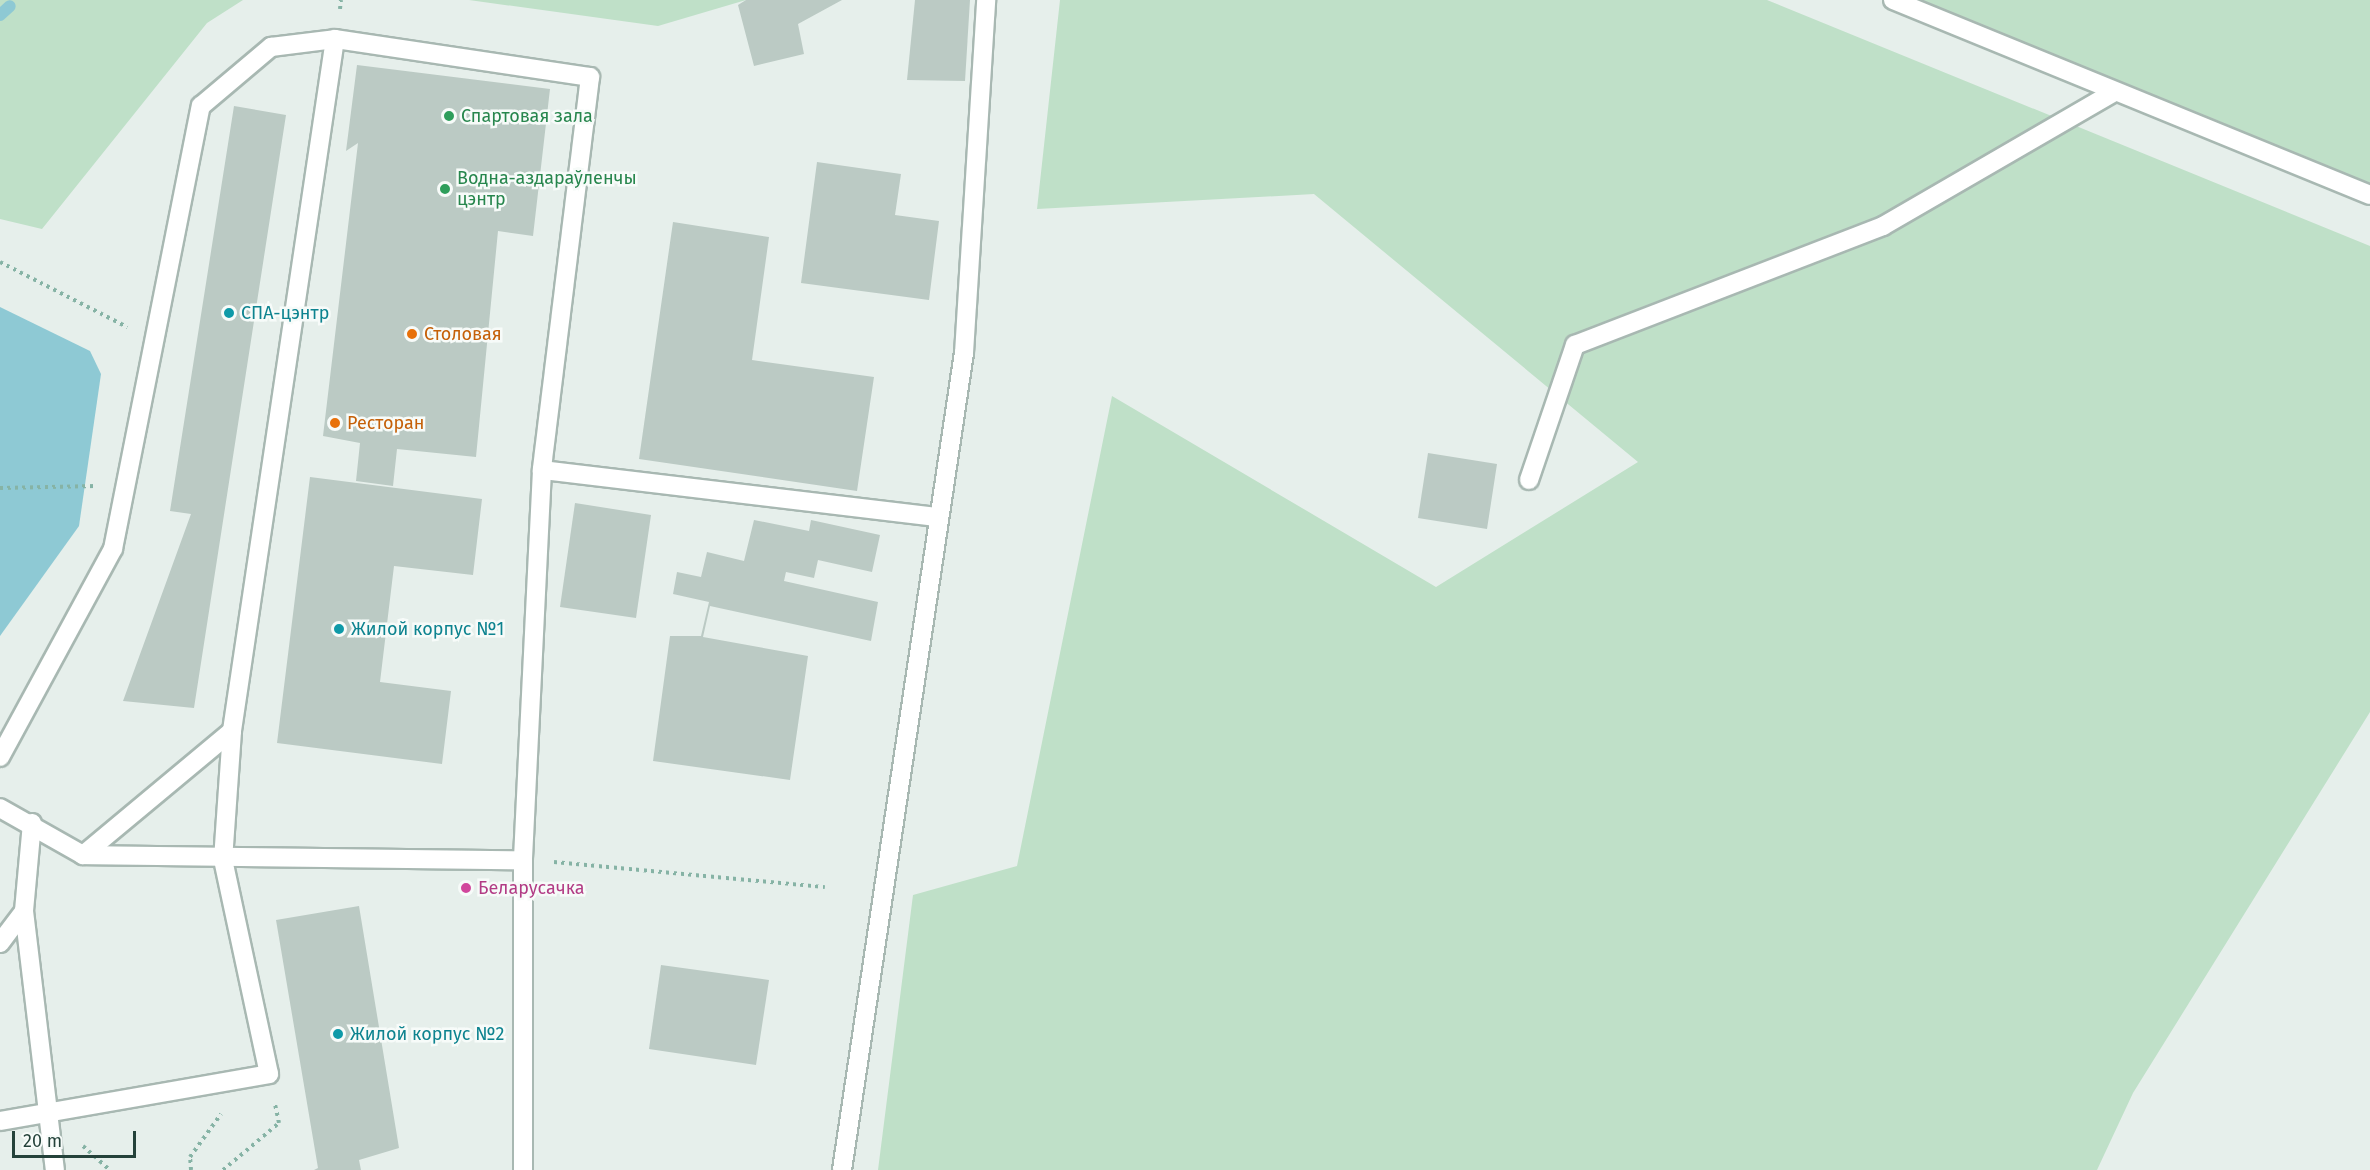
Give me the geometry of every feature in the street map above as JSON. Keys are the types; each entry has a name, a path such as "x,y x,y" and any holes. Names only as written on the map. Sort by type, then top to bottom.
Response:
{"street":[{"path":"842,1170 964,353 986,0"},
{"path":"1893,0 2370,195"},
{"path":"0,1121 49,1116 270,1074 223,860 232,730 335,39"},
{"path":"0,757 113,549 158,343 201,106 271,46 335,39 590,77 542,470 523,860 523,1170"},
{"path":"1529,480 1575,345 1883,226 2114,92"},
{"path":"542,470 938,517"},
{"path":"82,855 232,730"},
{"path":"0,808 32,823 82,855 223,860 523,860"},
{"path":"32,823 24,911 56,1170"},
{"path":"0,943 24,911"}],"path":[{"path":"0,262 158,343"},
{"path":"0,488 103,485"},
{"path":"523,860 825,887"},
{"path":"223,1170 279,1123 270,1074"},
{"path":"192,1170 190,1157 246,1079"}],"green space":[{"path":"0,0 243,0 207,23 42,229 0,219"},
{"path":"469,0 746,0 658,26"},
{"path":"1060,0 1767,0 2370,246 2370,712 2133,1093 2097,1170 878,1170 913,895 1017,866 1112,396 1436,587 1638,462 1314,194 1037,209"},
{"path":"1893,0 2370,0 2370,195"}],"water":[{"path":"0,307 90,351 101,374 79,526 0,636"}],"building":[{"path":"746,0 842,0 798,24 804,54 754,66 738,5"},
{"path":"915,0 970,0 965,81 907,80"},
{"path":"357,65 550,89 533,236 498,231 476,457 397,449 393,486 356,481 360,443 323,436 358,143 346,151"},
{"name":"СПА-цэнтр","path":"234,106 286,115 194,708 123,701 191,514 170,511"},
{"path":"817,162 901,174 895,215 939,221 929,300 801,283"},
{"path":"673,222 769,237 752,360 874,377 857,491 639,459"},
{"path":"1428,453 1497,464 1487,529 1418,518"},
{"name":"Жилой корпус №1","path":"310,477 482,499 473,575 394,566 380,682 451,691 442,764 277,743"},
{"path":"575,503 651,515 636,618 560,607"},
{"path":"754,520 809,531 811,520 880,535 872,572 818,560 814,578 786,572 784,581 878,602 871,641 710,606 703,637 808,656 790,780 653,761 670,636 701,636 709,602 673,594 677,572 701,577 707,552 744,561"},
{"name":"Жилой корпус №2","path":"359,906 399,1148 359,1160 361,1170 314,1170 318,1168 276,920"},
{"path":"661,965 769,980 756,1065 649,1049"}],"waterway":[{"path":"0,15 10,6"}],"place":[{"name":"Спартовая зала","path":"449,116"},
{"name":"Водна-аздараўленчы цэнтр","path":"445,189"},
{"name":"СПА-цэнтр","path":"229,313"},
{"name":"Столовая","path":"412,334"},
{"name":"Ресторан","path":"335,423"},
{"name":"Жилой корпус №1","path":"339,629"},
{"name":"Беларусачка","path":"466,888"},
{"name":"Жилой корпус №2","path":"338,1034"}]}
